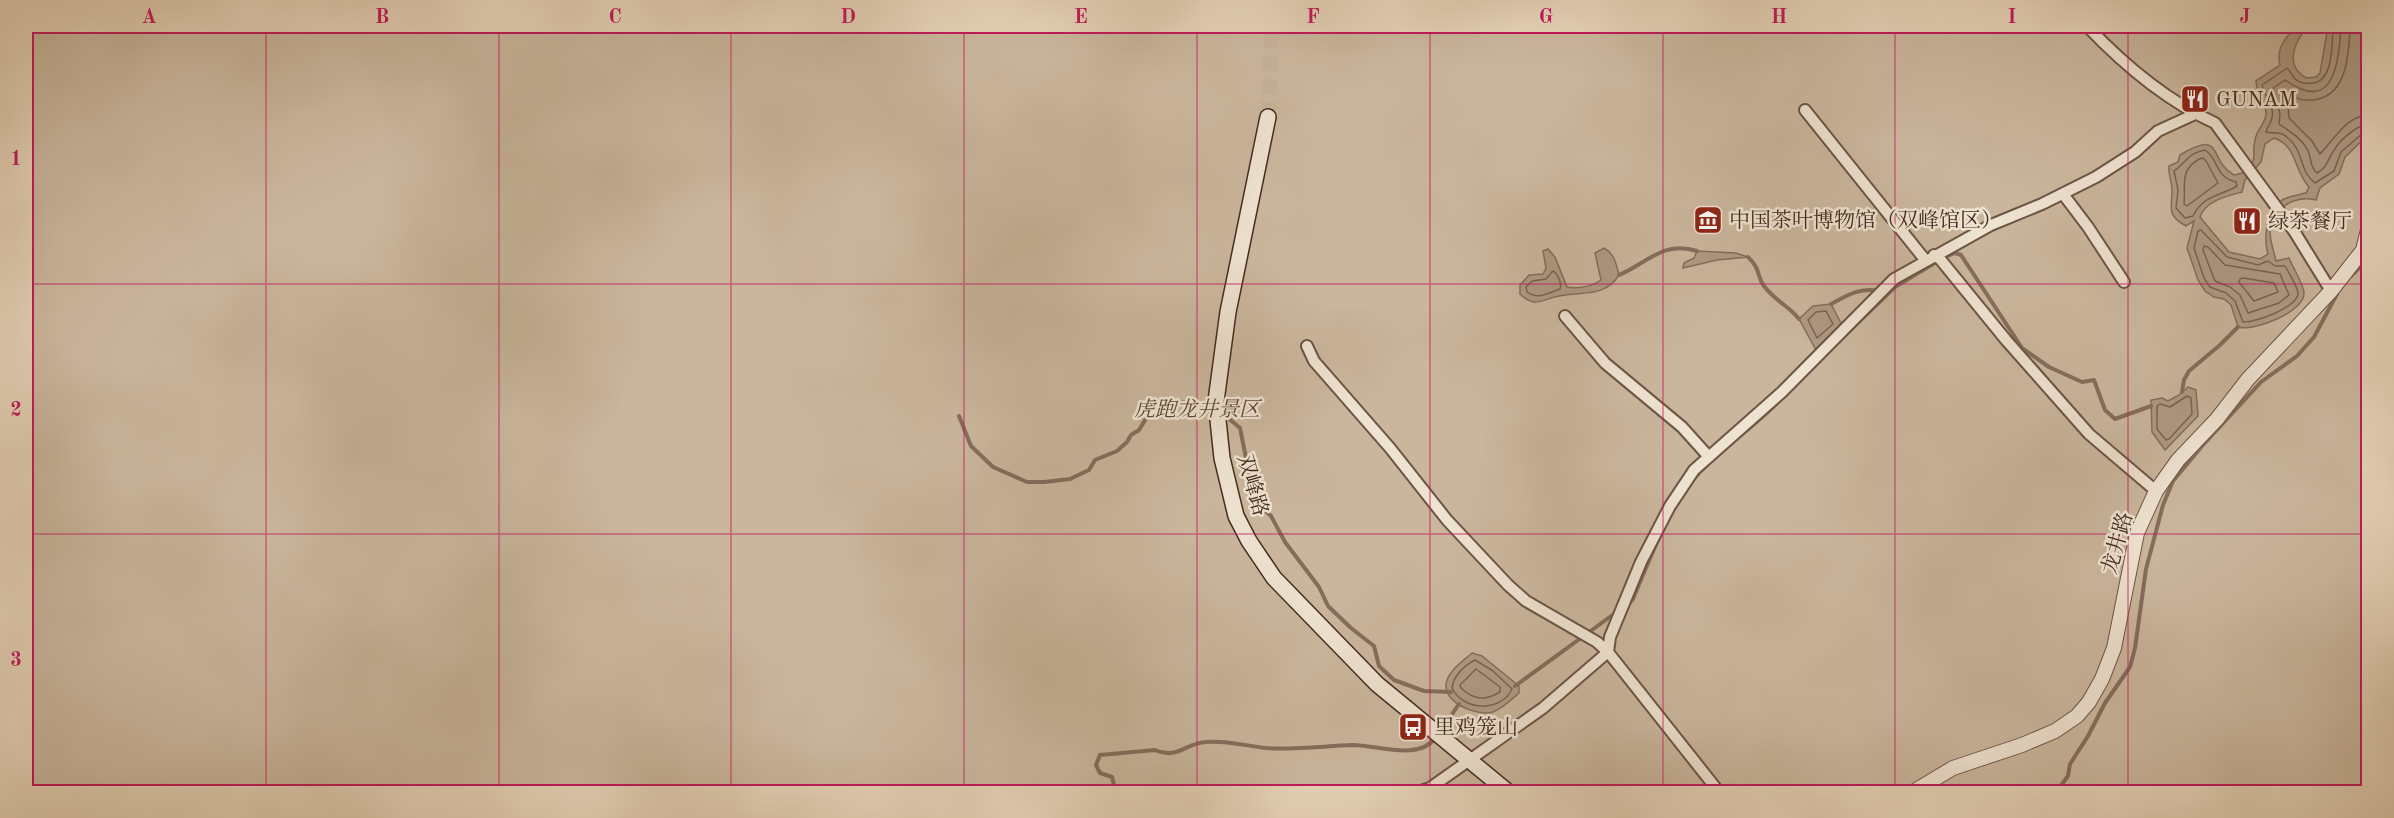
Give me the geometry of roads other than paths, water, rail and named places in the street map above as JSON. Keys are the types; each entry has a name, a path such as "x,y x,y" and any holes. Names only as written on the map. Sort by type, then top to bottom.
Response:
{"main road":[{"name":"双峰路","path":"1268,117 1228,312 1219,372 1217,411 1222,458 1236,516 1274,578 1377,684 1508,792"}],"street":[{"path":"2087,26 2107,47 2174,100 2195,114 2215,123 2244,160 2312,259 2331,291"},
{"path":"1805,110 2089,434 2156,491"},
{"path":"1418,792 1430,788 1543,708 1608,652 1610,636 1641,562 1670,506 1694,470 1782,392 1894,279 1936,260 1991,225 2096,177 2135,152 2158,131 2195,114"},
{"path":"2063,194 2124,282"},
{"name":"龙井路","path":"1913,792 1953,768 2022,746 2055,731 2077,716 2089,702 2102,679 2114,648 2137,533 2156,491 2178,460 2217,418 2248,379 2331,291 2363,250 2368,230"},
{"path":"1566,316 1605,363 1682,427 1709,457"},
{"path":"1307,346 1314,361 1390,448 1430,500 1508,585 1526,601 1585,634 1608,652 1719,792"}],"water":[{"path":"2298,26 2308,26 2299,39 2293,60 2295,67 2307,78 2316,77 2320,73 2328,26 2368,26 2368,135 2345,157 2339,174 2320,188 2316,200 2300,200 2286,205 2279,210 2271,224 2271,243 2276,261 2289,258 2304,293 2302,300 2296,307 2277,319 2255,326 2238,327 2231,305 2224,299 2214,297 2205,291 2198,280 2187,248 2194,221 2186,226 2173,215 2169,166 2178,162 2180,155 2194,147 2204,145 2214,149 2220,162 2234,175 2247,172 2254,158 2256,136 2266,116 2256,81 2280,65 2281,48","holes":["2274,138 2282,142 2291,153 2309,187 2306,193 2282,200 2273,211 2266,232 2268,254 2260,259 2229,252 2200,217 2203,211 2217,200 2242,192 2245,180 2261,162 2265,144"]},
{"path":"1604,248 1613,256 1619,275 1607,287 1539,302 1525,299 1520,294 1520,285 1529,275 1543,274 1546,268 1543,251 1548,249 1555,257 1567,287 1576,288 1601,280 1595,253"},
{"path":"1697,251 1736,253 1748,257 1717,260 1683,268 1684,263 1694,258"},
{"path":"1831,304 1842,325 1816,350 1799,319 1813,306"},
{"path":"2188,387 2196,390 2198,416 2165,450 2152,432 2151,400 2162,398 2168,401"},
{"path":"1472,653 1482,656 1519,686 1519,693 1493,712 1469,710 1448,695 1447,680 1451,672"}],"waterway":[{"path":"1619,275 1665,251 1675,248 1697,251"},
{"path":"1945,257 1955,253 1961,255 2022,348 2049,367 2082,382 2094,380 2105,410 2115,419 2151,406"},
{"path":"1748,257 1755,265 1768,291 1799,319"},
{"path":"2351,276 2368,259"},
{"path":"1844,336 1895,287 1938,261"},
{"path":"1831,304 1860,291 1880,291"},
{"path":"2056,792 2068,776 2070,764 2105,703 2130,667 2135,648 2146,569 2163,505 2173,481 2261,382 2297,356 2314,337 2337,294"},
{"path":"2182,392 2184,380 2189,371 2238,327"},
{"path":"959,416 971,446 993,467 1027,482 1044,482 1070,479 1089,470 1095,460 1117,451 1131,435 1139,430 1147,417 1167,402 1197,403 1212,409"},
{"path":"1627,606 1633,599 1670,515 1689,485 1717,455 1775,405"},
{"path":"1222,413 1240,428 1253,493 1259,505 1271,516 1285,542 1319,587 1328,606 1374,646 1379,666 1394,680 1424,691 1451,692"},
{"path":"1515,686 1618,611"},
{"path":"1440,732 1459,704"},
{"path":"1112,792 1114,785 1112,777 1100,773 1096,765 1100,755 1155,750 1169,753 1199,743 1214,742 1277,748 1353,745 1408,750 1419,749 1428,745 1435,738"}],"tunnel":[{"path":"1268,117 1272,26"}],"place":[{"name":"GUNAM","path":"2195,99"},
{"name":"中国茶叶博物馆（双峰馆区）","path":"1708,220"},
{"name":"绿茶餐厅","path":"2247,221"},
{"name":"里鸡笼山","path":"1413,727"}],"park label":[{"name":"虎跑龙井景区","path":"1197,409"}]}
